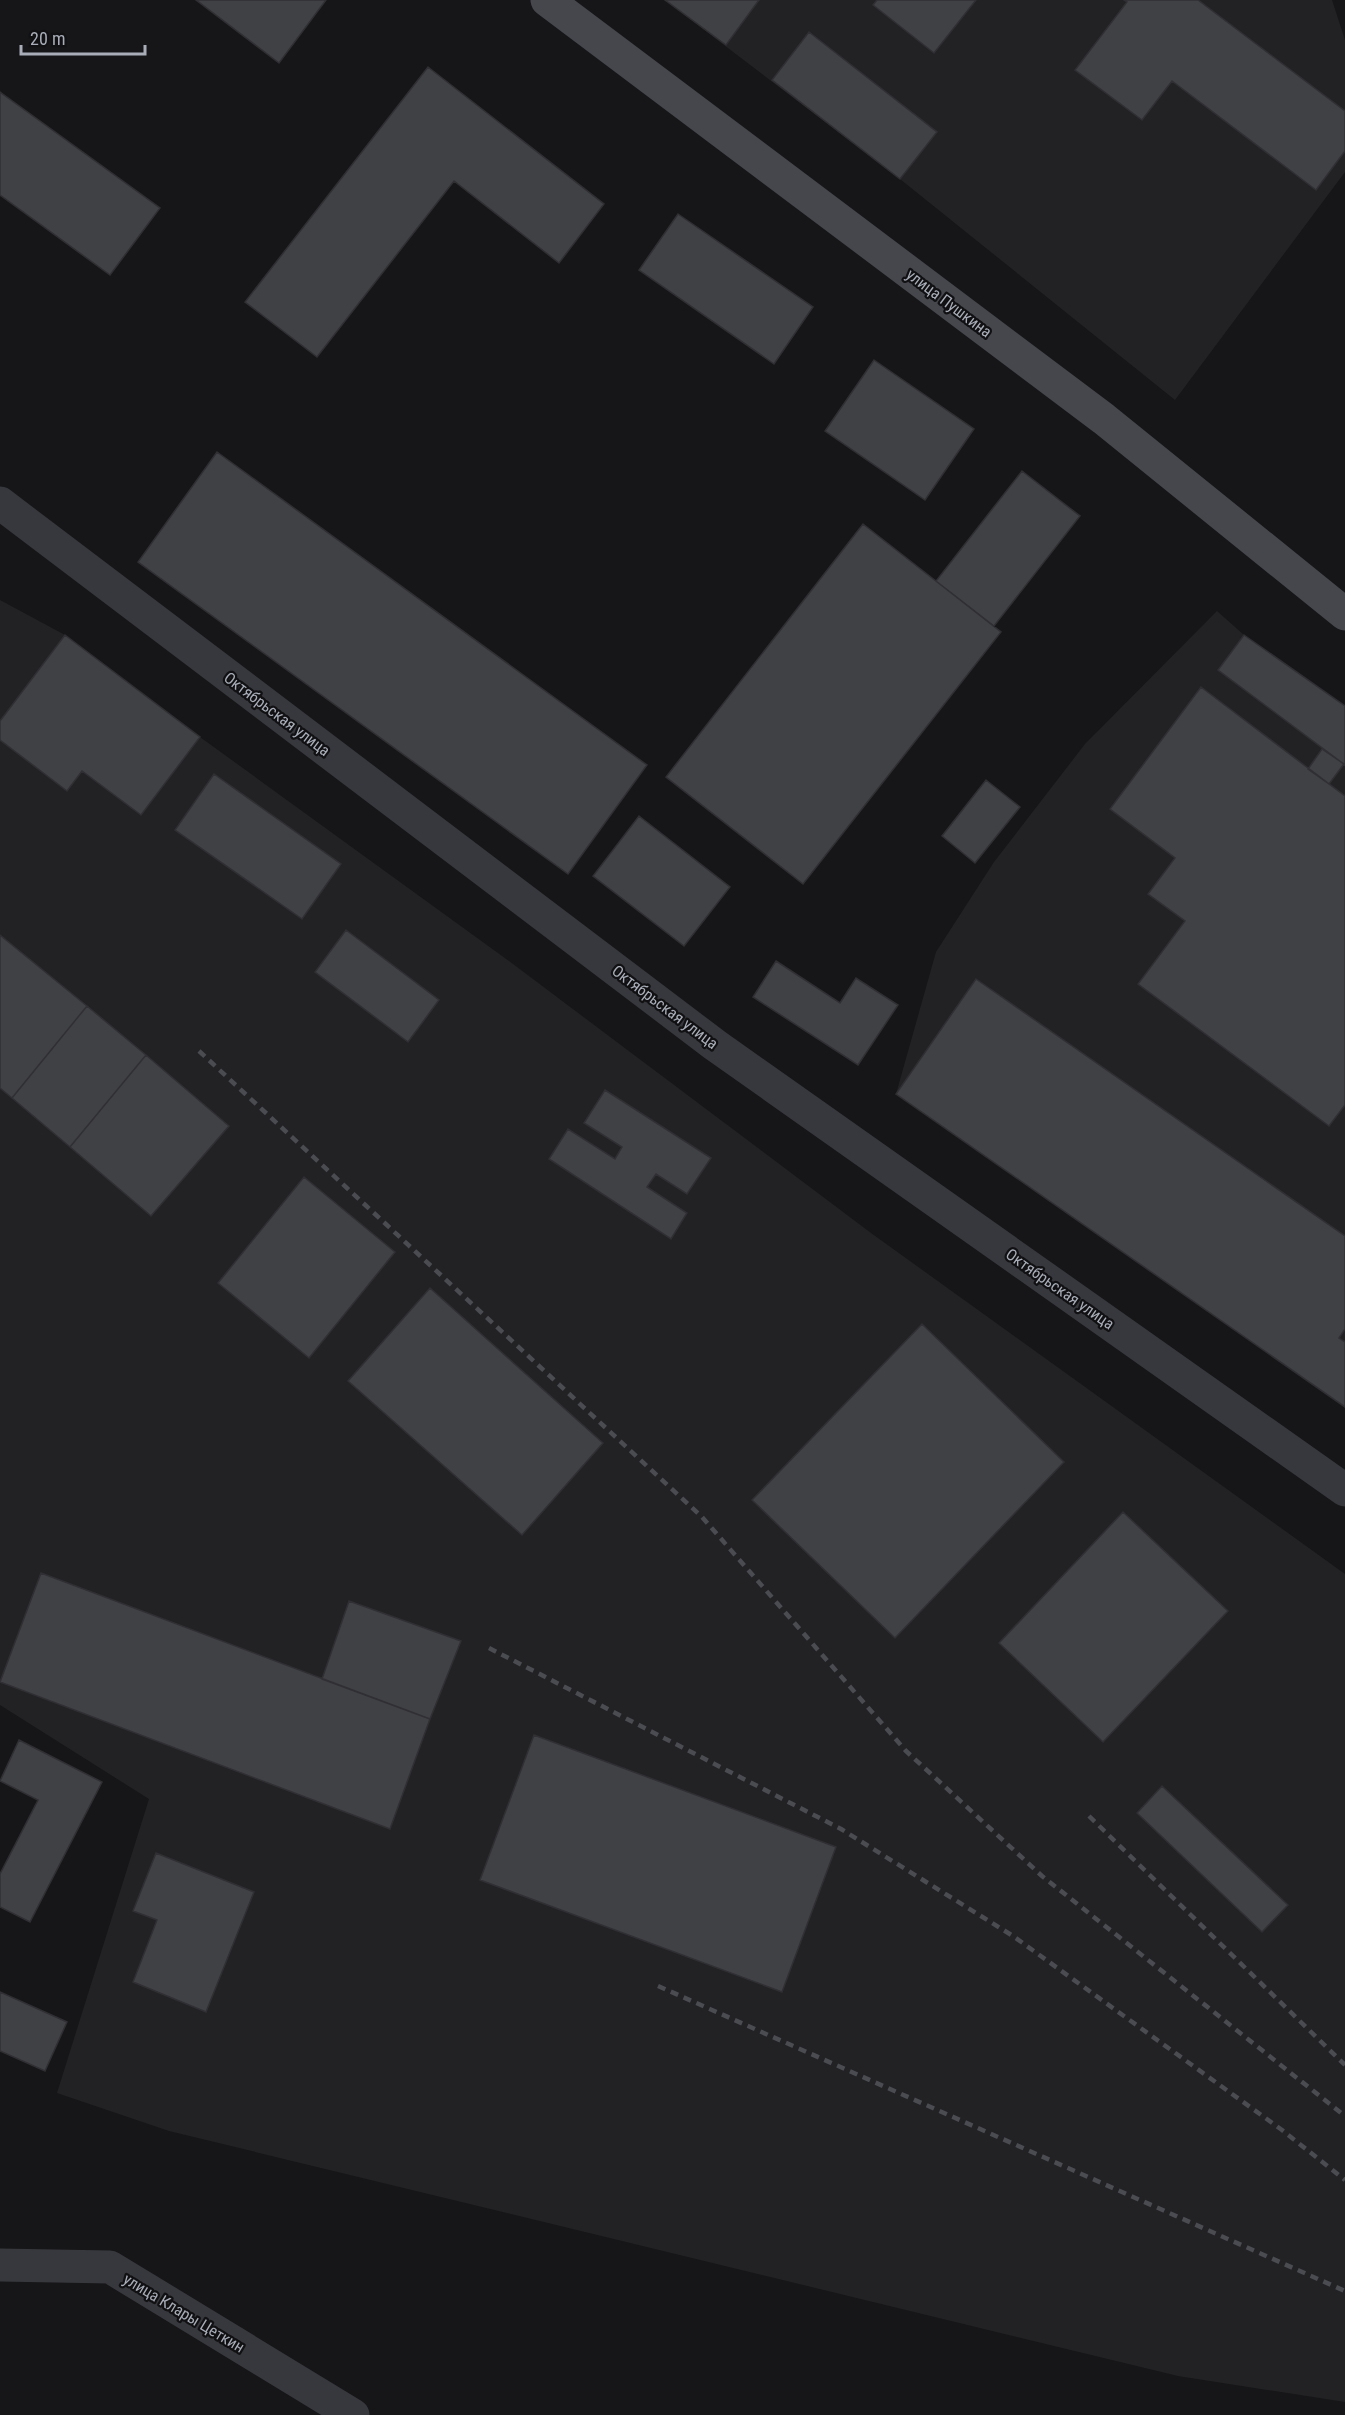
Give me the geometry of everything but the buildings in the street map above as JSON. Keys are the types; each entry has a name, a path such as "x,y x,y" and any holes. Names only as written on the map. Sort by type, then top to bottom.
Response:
{"street":[{"name":"улица Пушкина","path":"547,0 1104,419 1345,614"},
{"name":"Октябрьская улица","path":"0,503 715,1045 1345,1490"},
{"name":"улица Клары Цеткин","path":"0,2265 110,2267 353,2415"}],"shaded area":[{"path":"665,0 1332,0 1345,40 1345,172 1175,400 900,179"},
{"path":"0,600 65,635 200,737 513,964 871,1233 1345,1574 1345,2402 1178,2376 169,2131 57,2093 149,1799 0,1705"},
{"path":"1217,611 1244,635 1345,706 1345,1407 896,1094 936,952 994,862 1085,744"}],"railway":[{"path":"199,1051 702,1517 906,1751 1042,1876 1345,2116"},
{"path":"489,1648 841,1829 1013,1936 1282,2130 1345,2180"},
{"path":"1089,1816 1345,2065"},
{"path":"658,1986 1345,2291"}]}
